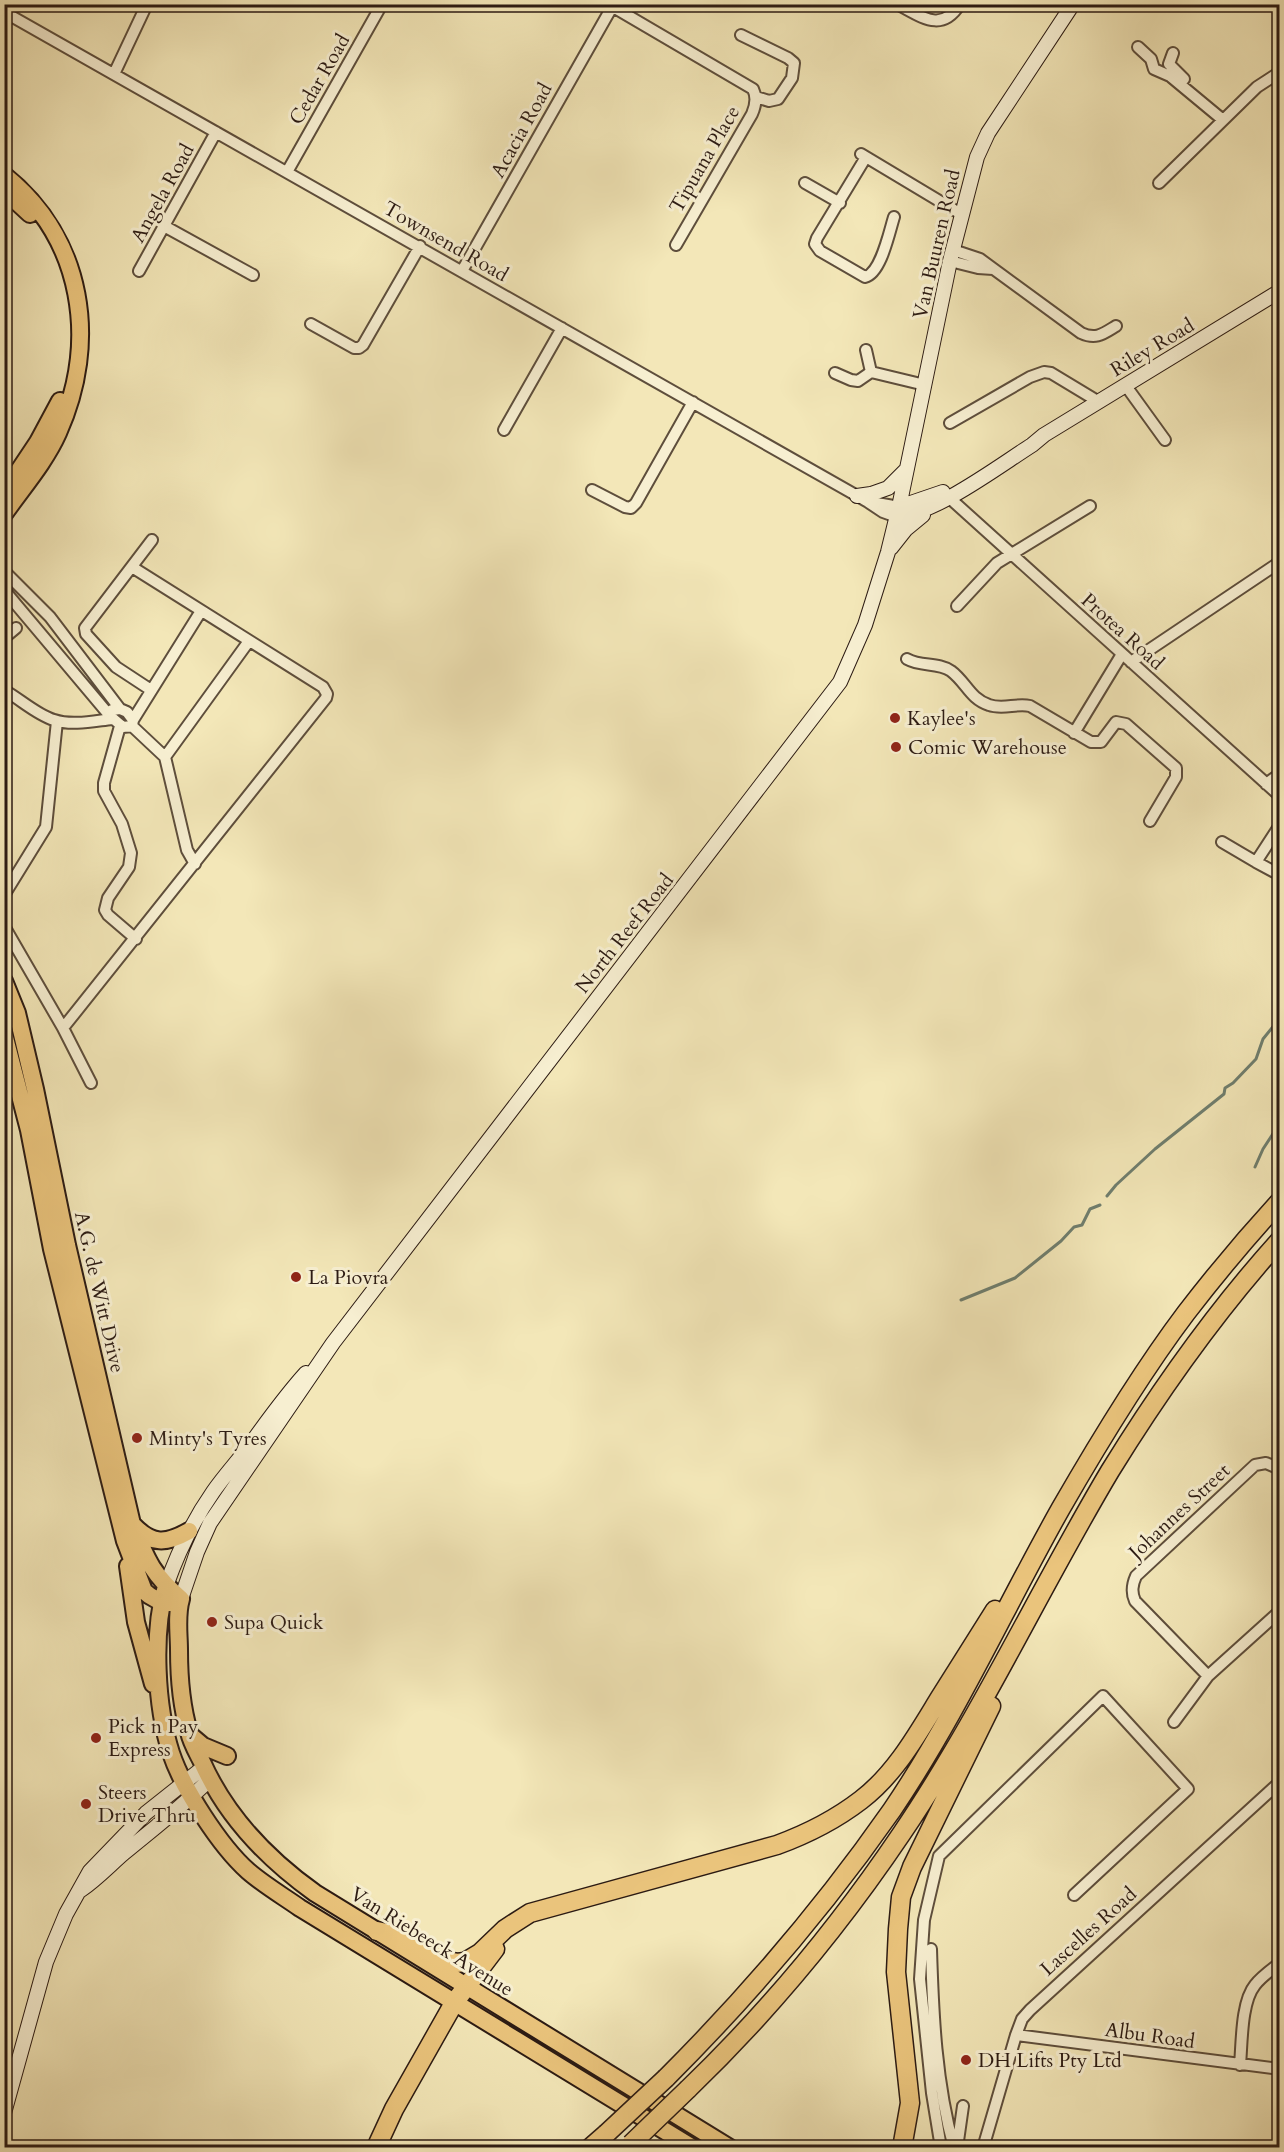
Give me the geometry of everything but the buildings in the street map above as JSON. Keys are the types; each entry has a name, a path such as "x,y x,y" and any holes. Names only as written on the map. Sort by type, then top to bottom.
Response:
{"highway":[{"path":"590,2148 666,2078 750,1991 822,1905 892,1809 956,1707 1060,1510 1092,1455 1185,1315 1236,1250 1280,1201"},
{"path":"629,2146 727,2051 777,1994 837,1923 902,1833 964,1732 1110,1471 1157,1398 1205,1330 1255,1267 1280,1240"},
{"path":"377,1931 392,1934 444,1960 465,1962 480,1953 505,1929 530,1913 777,1845 799,1837 832,1820 862,1799 893,1768 919,1733 1060,1510"},
{"path":"902,2148 910,2103 896,1972 901,1897 912,1867 1061,1558"},
{"path":"376,2148 394,2109 465,1986 505,1937 530,1913"}],"main road":[{"name":"Van Buuren Road","path":"898,512 951,255 976,157 988,133 1073,4"},
{"path":"4,175 27,194 62,247 72,271 81,324 77,365 58,434 46,454 10,495 4,519"},
{"path":"4,190 41,226 61,265 74,317 74,344 69,375 54,414 10,495 4,514"},
{"name":"Riley Road","path":"898,512 913,515 933,506 946,495 1032,445 1044,435 1280,291"},
{"path":"862,499 884,490 897,481 906,470"},
{"name":"Riley Road","path":"898,512 946,495"},
{"path":"888,552 906,529 933,506"},
{"name":"North Reef Road","path":"180,1602 197,1552 210,1523 332,1345 840,682 865,626 898,512"},
{"name":"A.G. de Witt Drive","path":"4,981 16,1012 36,1128 67,1245 100,1415 125,1541 144,1591 150,1597 164,1594 132,1524 100,1415"},
{"name":"A.G. de Witt Drive","path":"4,1034 28,1091"},
{"name":"North Reef Road","path":"164,1594 178,1553 213,1492 278,1406 332,1345"},
{"path":"132,1524 144,1534 159,1540 175,1539 189,1531"},
{"path":"125,1541 136,1622 166,1734"},
{"path":"166,1734 157,1642 164,1594 180,1602"},
{"name":"Van Riebeeck Avenue","path":"180,1602 179,1675 189,1734 207,1773 225,1804 267,1855 315,1893 730,2148"},
{"name":"Van Riebeeck Avenue","path":"166,1734 184,1782 220,1839 247,1870 300,1908 693,2148"},
{"path":"189,1734 203,1746 227,1756"},
{"path":"4,2113 46,1962 66,1914 90,1871 146,1813 184,1782 207,1773"},
{"path":"80,1891 193,1797 207,1773"}],"street":[{"path":"114,74 147,4"},
{"name":"Cedar Road","path":"287,172 382,4"},
{"path":"897,4 936,21 950,17 960,4"},
{"path":"610,6 754,93 769,101 775,101 792,78 794,66 788,58 741,35"},
{"name":"Acacia Road","path":"462,271 610,6"},
{"name":"Townsend Road","path":"4,12 420,246 862,499 898,512"},
{"path":"1138,47 1151,59 1154,69 1170,76 1225,118"},
{"path":"1173,53 1169,60 1172,68 1225,118"},
{"path":"1159,183 1263,82 1279,74"},
{"name":"Tipuana Place","path":"676,245 752,114 754,93"},
{"name":"Angela Road","path":"139,271 216,132"},
{"path":"894,217 877,270 870,276 865,277 820,251 815,244 840,203 863,155 961,214"},
{"path":"805,183 840,203"},
{"path":"164,226 253,275"},
{"path":"311,324 354,348 359,348 363,345 420,246"},
{"path":"951,255 978,268 994,269 1081,333 1094,337 1116,326"},
{"path":"504,430 562,328"},
{"path":"866,350 871,372"},
{"path":"835,373 858,381 871,372 925,385"},
{"path":"950,423 1030,376 1044,372 1051,373 1099,402"},
{"path":"1125,386 1165,440"},
{"path":"592,490 631,508 693,402"},
{"name":"Protea Road","path":"946,495 1280,796"},
{"path":"957,606 997,563 1090,506"},
{"path":"151,690 109,661 87,634 85,628 152,540"},
{"path":"1131,662 1280,562"},
{"path":"63,1028 326,698 327,693 323,687 132,567"},
{"path":"4,571 50,617 120,709"},
{"path":"4,590 114,720 126,728 133,723 201,611"},
{"path":"4,638 16,628"},
{"path":"165,757 249,641"},
{"path":"1074,733 1122,654"},
{"path":"907,659 915,664 940,666 950,670 977,700 989,706 1001,708 1021,704 1030,706 1074,733 1096,743 1104,739 1116,722 1126,724 1176,768 1176,777 1150,821"},
{"path":"80,681 92,671"},
{"path":"4,690 48,718 57,721 71,723 114,720"},
{"path":"136,939 105,910 108,898 129,867 131,860 127,836 104,790 114,720 112,710 120,709 127,712 133,723 165,757 189,855 195,864"},
{"path":"4,894 45,827 57,721"},
{"path":"1266,784 1280,774"},
{"path":"1256,862 1280,825"},
{"path":"1222,843 1280,875"},
{"path":"4,926 63,1028 91,1083"},
{"name":"Johannes Street","path":"1208,1676 1135,1601 1132,1596 1133,1584 1136,1576 1255,1465 1266,1463 1280,1469"},
{"path":"1174,1722 1208,1676 1280,1611"},
{"path":"941,2148 932,2093 920,1979 924,1920 939,1856 1103,1696 1188,1789 1074,1895"},
{"name":"Lascelles Road","path":"983,2148 1022,2019 1036,2003 1280,1782"},
{"path":"931,1949 934,2027 945,2113 956,2148"},
{"path":"1240,2065 1246,2004 1250,1993 1255,1985 1280,1963"},
{"name":"Albu Road","path":"1016,2035 1280,2069"},
{"path":"956,2148 963,2106"}],"waterway":[{"path":"1107,1196 1155,1149 1224,1094 1225,1088 1233,1083 1256,1059 1263,1039 1280,1018"},
{"path":"1255,1167 1263,1149 1280,1123"},
{"path":"961,1300 1015,1278 1061,1241 1074,1227 1082,1225 1090,1209 1100,1205"}],"place":[{"name":"Kaylee's","path":"895,718"},
{"name":"Comic Warehouse","path":"896,747"},
{"name":"La Piovra","path":"296,1277"},
{"name":"Minty's Tyres","path":"137,1438"},
{"name":"Supa Quick","path":"212,1622"},
{"name":"Pick n Pay Express","path":"96,1738"},
{"name":"Steers Drive Thru","path":"86,1804"},
{"name":"DH Lifts Pty Ltd","path":"966,2060"}]}
